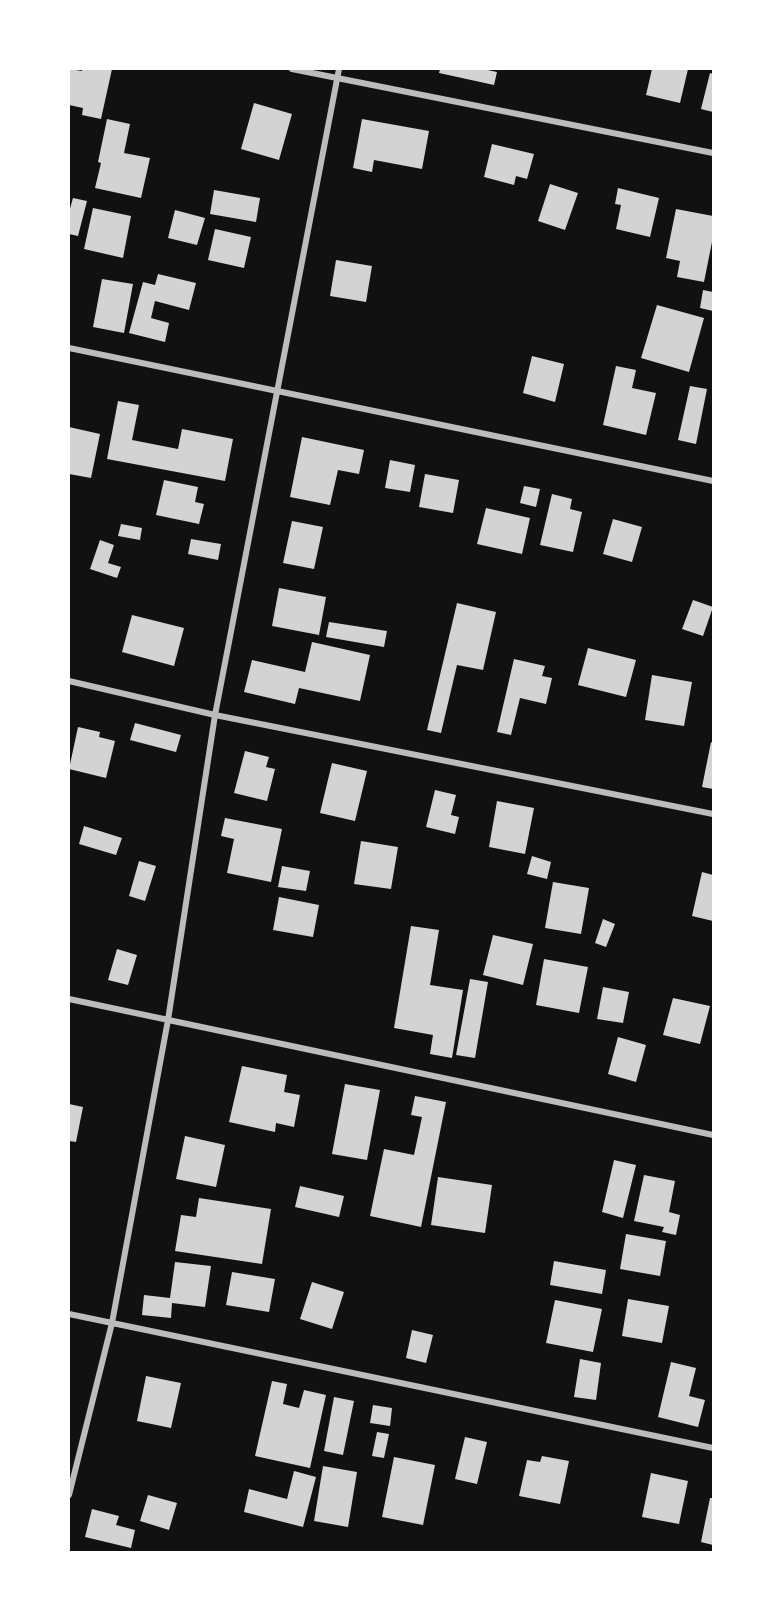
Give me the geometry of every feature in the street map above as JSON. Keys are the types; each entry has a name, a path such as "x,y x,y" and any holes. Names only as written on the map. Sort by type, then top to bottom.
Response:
{"street":[{"path":"292,69 713,153"},
{"path":"69,1495 112,1323 168,1020 215,715 279,392 339,69"},
{"path":"69,348 713,482"},
{"path":"69,681 215,715 713,814"},
{"path":"69,999 713,1136"},
{"path":"69,1314 713,1448"}],"building":[{"path":"69,69 82,71 82,69 112,69 101,119 82,115 83,108 69,105"},
{"path":"440,69 483,69 497,72 494,85 439,73"},
{"path":"652,69 688,69 680,103 646,95"},
{"path":"710,73 713,74 713,112 701,109"},
{"path":"254,103 292,114 279,160 241,149"},
{"path":"107,119 130,124 124,153 150,158 141,198 95,188"},
{"path":"362,119 429,131 422,169 374,160 372,172 353,168"},
{"path":"492,144 534,154 527,179 516,176 514,185 484,177"},
{"path":"550,184 578,193 565,230 538,221"},
{"path":"618,188 659,198 650,237 616,229 621,205 615,204"},
{"path":"214,190 260,198 256,222 210,214"},
{"path":"73,198 87,201 78,236 69,234 69,212"},
{"path":"93,208 131,216 123,258 84,249"},
{"path":"676,209 713,216 713,237 704,282 677,277 680,261 666,258"},
{"path":"175,210 205,218 197,245 168,238"},
{"path":"215,229 251,237 244,268 208,260"},
{"path":"336,260 372,266 366,302 330,296"},
{"path":"158,274 196,283 189,310 155,301 151,318 169,323 165,342 129,333 143,282 155,285"},
{"path":"102,279 133,284 124,333 93,327"},
{"path":"703,290 713,292 713,311 700,308"},
{"path":"657,305 704,318 689,372 641,358"},
{"path":"532,356 564,364 555,402 523,393"},
{"path":"616,366 636,370 632,388 656,393 646,435 603,425"},
{"path":"690,386 707,389 696,444 678,440"},
{"path":"118,401 139,405 132,440 178,449 182,429 233,439 225,481 107,459"},
{"path":"69,427 100,434 91,478 69,474"},
{"path":"302,437 364,450 359,474 338,470 330,505 290,497"},
{"path":"390,460 415,465 410,492 385,488"},
{"path":"425,474 459,480 453,513 419,507"},
{"path":"164,480 198,487 195,502 204,504 199,524 156,515"},
{"path":"524,486 540,489 536,507 520,503"},
{"path":"552,494 572,499 570,509 582,512 573,552 540,545"},
{"path":"486,508 530,518 522,554 477,544"},
{"path":"613,519 642,527 632,562 603,554"},
{"path":"292,521 323,527 314,569 283,563"},
{"path":"121,524 142,528 140,540 118,536"},
{"path":"191,539 221,544 218,560 188,554"},
{"path":"100,540 114,545 108,563 121,567 117,578 90,569"},
{"path":"279,588 326,597 319,635 272,626"},
{"path":"693,600 713,607 703,636 682,629"},
{"path":"457,603 496,612 483,670 457,665 441,733 427,730"},
{"path":"132,615 184,628 174,666 122,652"},
{"path":"329,622 387,631 384,647 326,637"},
{"path":"312,642 370,655 360,701 299,688 295,704 244,692 252,660 305,672"},
{"path":"588,648 636,660 626,697 578,685"},
{"path":"514,659 545,666 542,676 552,678 546,704 520,698 511,735 497,732"},
{"path":"652,675 692,682 684,726 645,720"},
{"path":"135,723 181,735 176,752 130,740"},
{"path":"78,727 100,732 99,737 115,741 106,778 69,769"},
{"path":"711,742 713,743 713,789 702,787"},
{"path":"245,751 269,757 266,767 275,769 267,801 234,793"},
{"path":"332,763 367,771 355,821 320,813"},
{"path":"435,790 456,795 451,815 459,817 455,834 426,827"},
{"path":"497,801 534,808 525,854 489,847"},
{"path":"225,818 282,829 271,882 227,873 234,839 221,836"},
{"path":"84,826 122,838 116,855 79,844"},
{"path":"361,841 398,847 391,889 354,884"},
{"path":"532,856 551,862 547,879 527,874"},
{"path":"139,861 156,866 145,901 129,896"},
{"path":"282,866 310,871 306,891 278,887"},
{"path":"702,872 713,875 713,921 692,916"},
{"path":"553,882 589,888 581,934 545,928"},
{"path":"279,897 319,905 313,937 273,930"},
{"path":"603,919 615,924 606,947 595,943"},
{"path":"411,926 439,930 430,985 463,990 452,1058 430,1054 433,1035 394,1028"},
{"path":"493,935 533,944 523,985 483,975"},
{"path":"117,949 137,955 128,985 108,980"},
{"path":"544,959 588,967 579,1013 536,1005"},
{"path":"470,979 488,982 475,1058 456,1055"},
{"path":"603,987 629,992 623,1023 597,1019"},
{"path":"673,998 710,1006 700,1044 663,1035"},
{"path":"618,1037 646,1045 636,1082 608,1074"},
{"path":"242,1066 287,1075 284,1092 300,1095 294,1127 276,1123 275,1132 229,1122"},
{"path":"345,1084 380,1090 367,1160 332,1154"},
{"path":"415,1096 446,1102 421,1227 370,1216 384,1149 414,1155 422,1117 411,1115"},
{"path":"69,1104 83,1107 76,1142 69,1141"},
{"path":"185,1136 225,1145 216,1187 176,1179"},
{"path":"614,1160 636,1165 623,1218 602,1212"},
{"path":"644,1175 675,1181 669,1212 680,1215 676,1235 662,1232 664,1227 634,1221"},
{"path":"438,1177 492,1185 485,1233 431,1225"},
{"path":"300,1186 344,1196 339,1217 295,1207"},
{"path":"199,1198 271,1209 262,1264 175,1251 181,1215 196,1217"},
{"path":"626,1234 666,1241 660,1276 620,1269"},
{"path":"554,1261 606,1270 602,1294 550,1285"},
{"path":"175,1262 211,1266 205,1307 172,1303 171,1318 142,1315 144,1295 170,1298"},
{"path":"232,1272 275,1279 269,1312 226,1305"},
{"path":"312,1282 344,1292 332,1329 300,1319"},
{"path":"628,1299 669,1306 662,1343 622,1336"},
{"path":"555,1300 602,1309 593,1352 546,1343"},
{"path":"412,1330 433,1335 426,1363 406,1358"},
{"path":"580,1359 601,1363 596,1400 574,1397"},
{"path":"671,1362 696,1368 689,1396 705,1400 698,1427 658,1417"},
{"path":"146,1376 181,1383 171,1428 137,1421"},
{"path":"272,1381 287,1384 283,1404 299,1408 304,1390 326,1395 310,1468 255,1456"},
{"path":"334,1397 354,1401 343,1455 324,1451"},
{"path":"373,1405 392,1408 390,1426 370,1423"},
{"path":"377,1432 389,1434 384,1458 372,1456"},
{"path":"465,1437 487,1442 477,1484 455,1479"},
{"path":"542,1456 569,1461 560,1504 519,1496 527,1460 540,1462"},
{"path":"394,1457 435,1465 423,1525 382,1517"},
{"path":"323,1466 357,1472 348,1527 314,1521"},
{"path":"294,1471 316,1477 303,1527 244,1512 249,1489 287,1499"},
{"path":"651,1473 688,1481 679,1524 642,1517"},
{"path":"148,1495 177,1503 169,1530 140,1521"},
{"path":"710,1498 713,1498 713,1545 701,1542"},
{"path":"92,1509 119,1516 116,1525 135,1530 131,1548 85,1537"}]}
